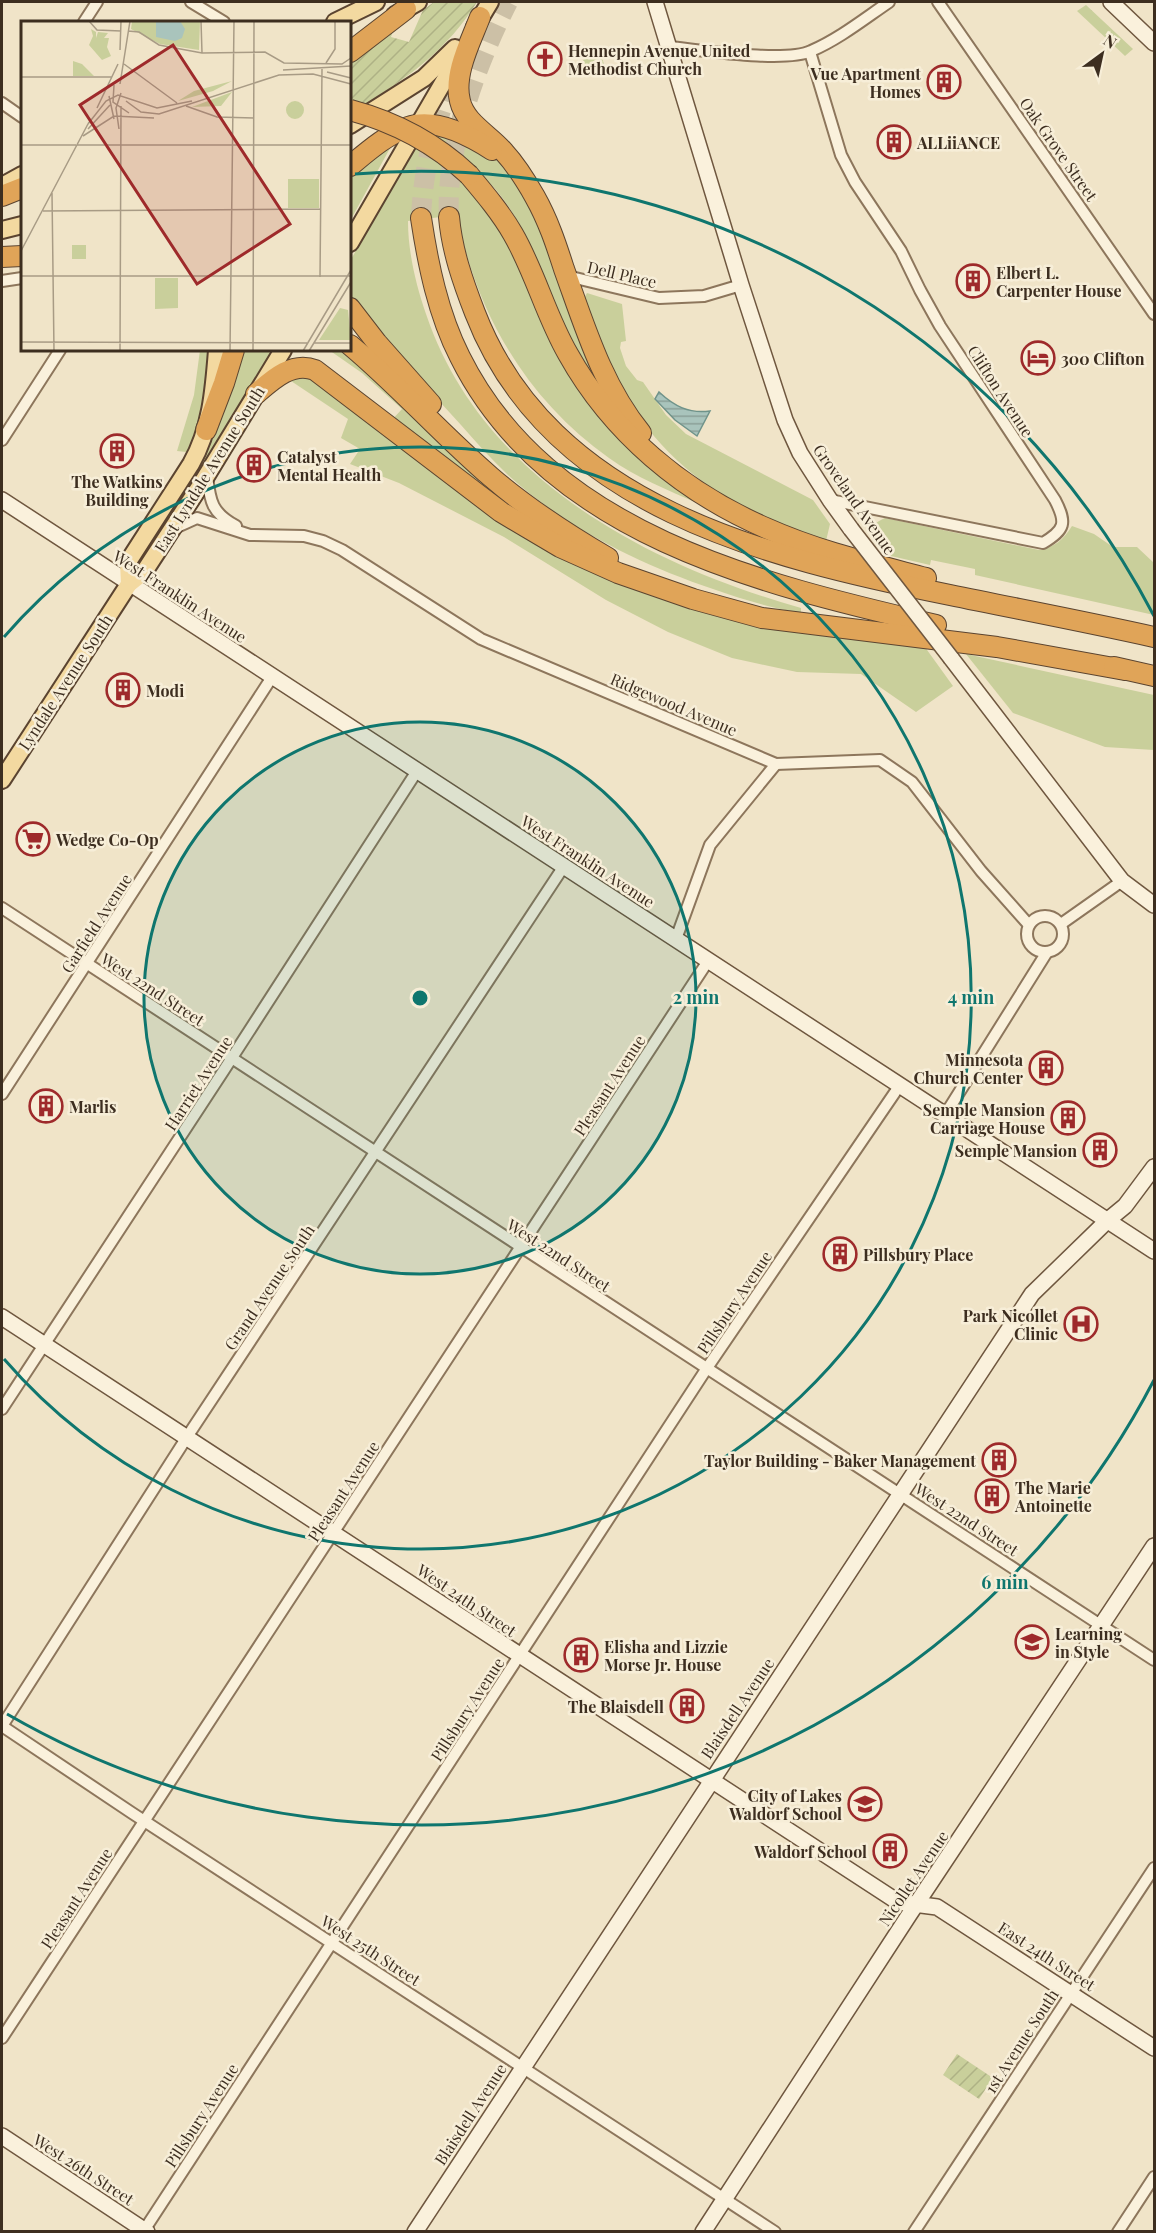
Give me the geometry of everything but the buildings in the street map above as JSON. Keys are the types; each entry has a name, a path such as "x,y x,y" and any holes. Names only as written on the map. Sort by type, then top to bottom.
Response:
{"highway":[{"path":"351,51 412,5"},
{"path":"485,9 460,74 458,89 460,103 470,119 504,151 544,214 601,368 628,416 674,469 721,505"},
{"path":"351,110 390,123 423,139 470,175 513,234 551,320 584,383 613,419 658,462 689,486 765,528 805,544 1124,630"},
{"path":"351,165 392,135 407,127 417,125 436,126 462,134 488,147 516,167"},
{"path":"2,196 21,188"},
{"path":"449,217 455,253 469,299 488,345 504,375 547,426 578,454 620,484 658,506 712,531 800,561 856,576 1155,637"},
{"path":"421,218 444,318 460,357 478,390 501,422 528,451 551,471 602,508 636,528 695,556 795,591 1125,670"},
{"path":"2,257 21,256"},
{"path":"351,310 377,343 485,463 525,501 557,526"},
{"path":"351,346 377,367 491,477 532,510 633,572 733,611"},
{"path":"206,430 234,351"},
{"path":"256,394 291,370 300,367 315,370 464,486 530,530 606,568 733,611 781,621 1018,650 1155,676"}],"main road":[{"path":"337,21 376,2"},
{"path":"351,39 412,5"},
{"path":"351,124 424,78 452,51 485,9"},
{"path":"351,241 485,9"},
{"path":"2,186 21,176"},
{"path":"2,230 21,225"},
{"path":"129,584 128,562 191,464 206,430 214,390 217,351"},
{"name":"East Lyndale Avenue South","path":"129,584 144,572 282,351"},
{"name":"Lyndale Avenue South","path":"2,780 129,584"}],"street":[{"path":"85,21 97,2"},
{"path":"191,2 222,21"},
{"name":"Groveland Avenue","path":"655,2 741,285 785,420 800,453 851,529 1122,881 1155,905"},
{"path":"669,47 782,56 810,52 855,26 889,2"},
{"name":"Oak Grove Street","path":"938,2 1155,315"},
{"path":"1111,2 1155,43"},
{"name":"Clifton Avenue","path":"810,52 841,154 855,182 901,250 940,326 1055,500 1063,515 1063,524 1057,534 1043,543 830,500"},
{"path":"2,104 21,116"},
{"name":"Dell Place","path":"567,276 659,298 704,296 741,285"},
{"path":"2,280 21,278"},
{"path":"2,441 59,351"},
{"name":"Ridgewood Avenue","path":"207,474 212,503 216,512 241,529 268,536"},
{"name":"West Franklin Avenue","path":"2,500 1155,1251"},
{"name":"Ridgewood Avenue","path":"172,529 197,518 245,534 304,536 323,541 342,550 481,639 776,764 880,760 912,782 981,871 1029,925"},
{"name":"Garfield Avenue","path":"2,1094 272,677"},
{"path":"676,939 710,846 776,764"},
{"name":"Harriet Avenue","path":"2,1409 232,1059 417,771"},
{"name":"Grand Avenue South","path":"2,1726 187,1437 564,866"},
{"path":"1061,924 1122,881"},
{"name":"West 22nd Street","path":"2,908 521,1249 1155,1660"},
{"path":"1041,915 1053,917 1061,924 1062,941 1053,950 1047,952 1030,945 1026,933 1029,925 1041,915"},
{"path":"945,1115 1047,952"},
{"name":"Pleasant Avenue","path":"2,2038 708,961"},
{"name":"Pillsbury Avenue","path":"145,2231 707,1368 900,1085"},
{"name":"Blaisdell Avenue","path":"415,2232 1032,1294 1125,1206 1155,1167"},
{"name":"West 24th Street","path":"2,1317 898,1902 917,1904"},
{"name":"Nicollet Avenue","path":"703,2232 1155,1546"},
{"name":"West 25th Street","path":"2,1726 775,2232"},
{"name":"1st Avenue South","path":"914,2232 1155,1868"},
{"name":"East 24th Street","path":"917,1904 937,1907 1155,2048"},
{"name":"West 26th Street","path":"2,2136 145,2231"},
{"path":"1118,2232 1155,2177"}],"green space":[{"path":"434,2 477,2 440,48 412,72 364,105 351,102 351,57 393,31 391,37 409,42 423,10"},
{"path":"1086,5 1133,49 1125,56 1077,11"},
{"path":"599,49 606,70 594,74 580,65 588,53"},
{"path":"428,129 504,161 531,205 602,387 579,358 570,341 534,253 511,210 489,182 426,132"},
{"path":"394,141 351,219 351,170"},
{"path":"417,145 465,181 505,229 563,355 702,500 699,504 631,472 580,435 553,409 509,352 492,320 477,286 457,215 408,221 413,268 426,314 452,372 486,423 528,467 576,506 628,539 684,566 742,589 801,608 801,613 734,596 658,568 579,528 530,494 490,457 351,300 351,259"},
{"path":"587,293 622,304 626,341 621,342 620,348 626,366 637,380 643,382 666,415 686,434 813,500 830,524 826,541 740,505 715,490 669,452 648,429 612,375 584,298"},
{"path":"200,351 210,351 207,395 191,450 177,451 194,395"},
{"path":"238,351 272,351 198,474 196,472 212,437"},
{"path":"330,351 344,351 371,369 535,527 390,422 402,409 362,373"},
{"path":"303,372 617,580 922,643 953,686 916,712 861,674 797,672 732,658 668,632 606,600 504,537 399,483 350,464 360,449 341,438 348,419 291,381 294,373"},
{"path":"885,518 1039,550 1058,542 1072,526 1094,534 1113,547 1137,547 1154,563 1154,615 975,575 975,569 931,560 930,565 891,556 873,533 873,527"},
{"path":"966,654 1154,695 1154,750 1105,747 1013,713"},
{"path":"957,2054 993,2078 979,2099 943,2075"}],"water":[{"path":"659,392 682,408 702,412 710,411 697,436 675,420 655,399"}],"tunnel":[{"path":"449,217 452,163 465,106 485,52 508,2"},
{"path":"421,218 424,180 432,143 442,106 456,71"}],"place":[{"name":"Hennepin Avenue United Methodist Church","path":"545,59"},
{"name":"Vue Apartment Homes","path":"944,82"},
{"name":"ALLiiANCE","path":"894,142"},
{"name":"Elbert L. Carpenter House","path":"973,281"},
{"name":"300 Clifton","path":"1038,358"},
{"name":"The Watkins Building","path":"117,451"},
{"name":"Catalyst Mental Health","path":"254,465"},
{"name":"Modi","path":"123,690"},
{"name":"Wedge Co-Op","path":"33,839"},
{"name":"Minnesota Church Center","path":"1046,1068"},
{"name":"Marlis","path":"46,1106"},
{"name":"Semple Mansion Carriage House","path":"1068,1118"},
{"name":"Semple Mansion","path":"1100,1150"},
{"name":"Pillsbury Place","path":"840,1254"},
{"name":"Park Nicollet Clinic","path":"1081,1324"},
{"name":"Taylor Building - Baker Management","path":"999,1460"},
{"name":"The Marie Antoinette","path":"992,1496"},
{"name":"Learning in Style","path":"1032,1642"},
{"name":"Elisha and Lizzie Morse Jr. House","path":"581,1655"},
{"name":"The Blaisdell","path":"687,1706"},
{"name":"City of Lakes Waldorf School","path":"865,1804"},
{"name":"Waldorf School","path":"890,1851"}]}
